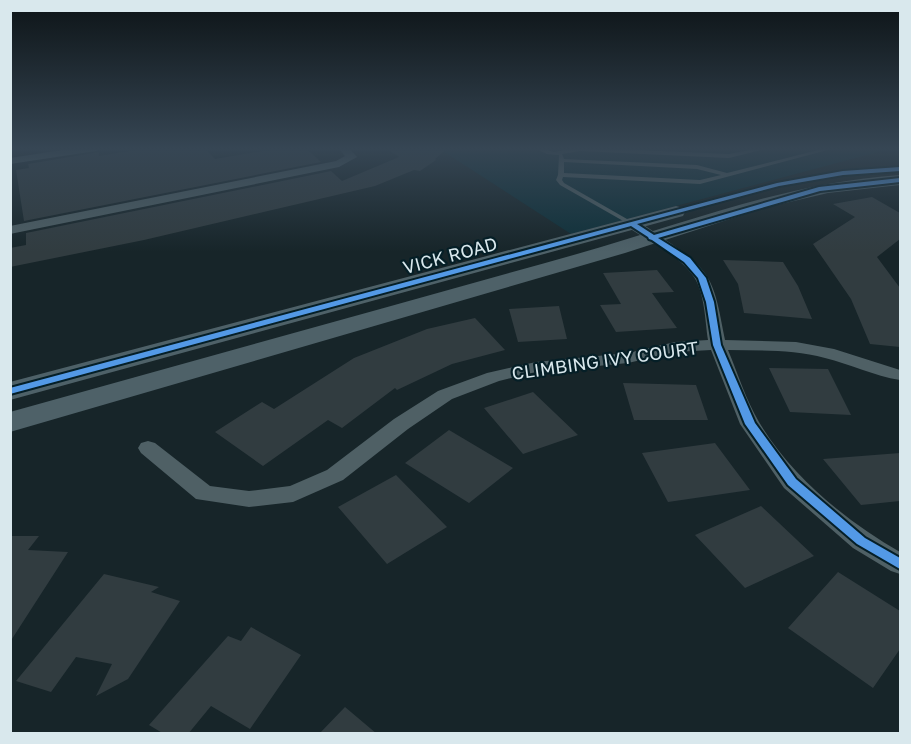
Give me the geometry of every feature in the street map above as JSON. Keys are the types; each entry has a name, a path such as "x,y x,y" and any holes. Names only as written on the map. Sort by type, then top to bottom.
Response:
{"street":[{"path":"10,230 246,183"},
{"name":"VICK ROAD","path":"10,422 642,231 791,183"},
{"name":"VICK ROAD","path":"10,391 642,231 811,191 861,183"},
{"path":"642,231 687,260 702,278 710,302 717,345 750,424 792,482 861,541 900,564"},
{"name":"CLIMBING IVY COURT","path":"148,448 204,493 249,499 293,494 335,475 401,424 445,395 493,377 536,367 628,358 675,347 717,345 796,347 828,353 900,375"}],"lane":[{"path":"561,183 642,231"}],"shaded area":[{"path":"492,183 763,183 571,234"}],"building":[{"path":"18,183 217,183 24,221"},
{"path":"273,183 383,183 144,240 10,267 10,248 26,245 26,233"},
{"path":"872,197 900,213 900,239 877,257 900,288 900,347 870,344 851,299 813,244 855,217 833,204"},
{"path":"723,260 783,262 798,286 812,319 744,313 738,284"},
{"path":"657,270 674,292 652,293 677,328 616,332 600,305 621,304 603,273"},
{"path":"559,306 567,339 518,342 509,309"},
{"path":"475,318 505,350 452,364 397,390 395,388 342,428 328,420 263,466 215,432 262,402 274,409 354,358 427,329"},
{"path":"769,368 828,369 851,415 790,412"},
{"path":"623,383 696,385 708,420 634,420"},
{"path":"533,392 578,435 523,454 484,408"},
{"path":"449,430 513,468 469,503 405,463"},
{"path":"715,443 750,490 668,502 642,453"},
{"path":"900,453 900,501 861,505 823,459"},
{"path":"396,475 447,527 387,564 338,507"},
{"path":"761,506 814,556 745,588 695,535"},
{"path":"10,536 39,536 28,550 68,552 10,642"},
{"path":"838,572 900,611 900,649 873,688 788,628"},
{"path":"104,574 159,587 151,592 180,601 128,679 96,696 112,664 76,657 51,692 16,681"},
{"path":"251,627 301,655 250,729 211,706 188,734 164,734 149,725 228,636 241,641"},
{"path":"345,707 377,734 319,734"}],"cycle path":[{"path":"10,391 786,183"},
{"path":"651,238 819,189 876,183"},
{"path":"632,224 687,260 702,278 710,302 717,345 750,424 792,482 861,541 900,564"}]}
